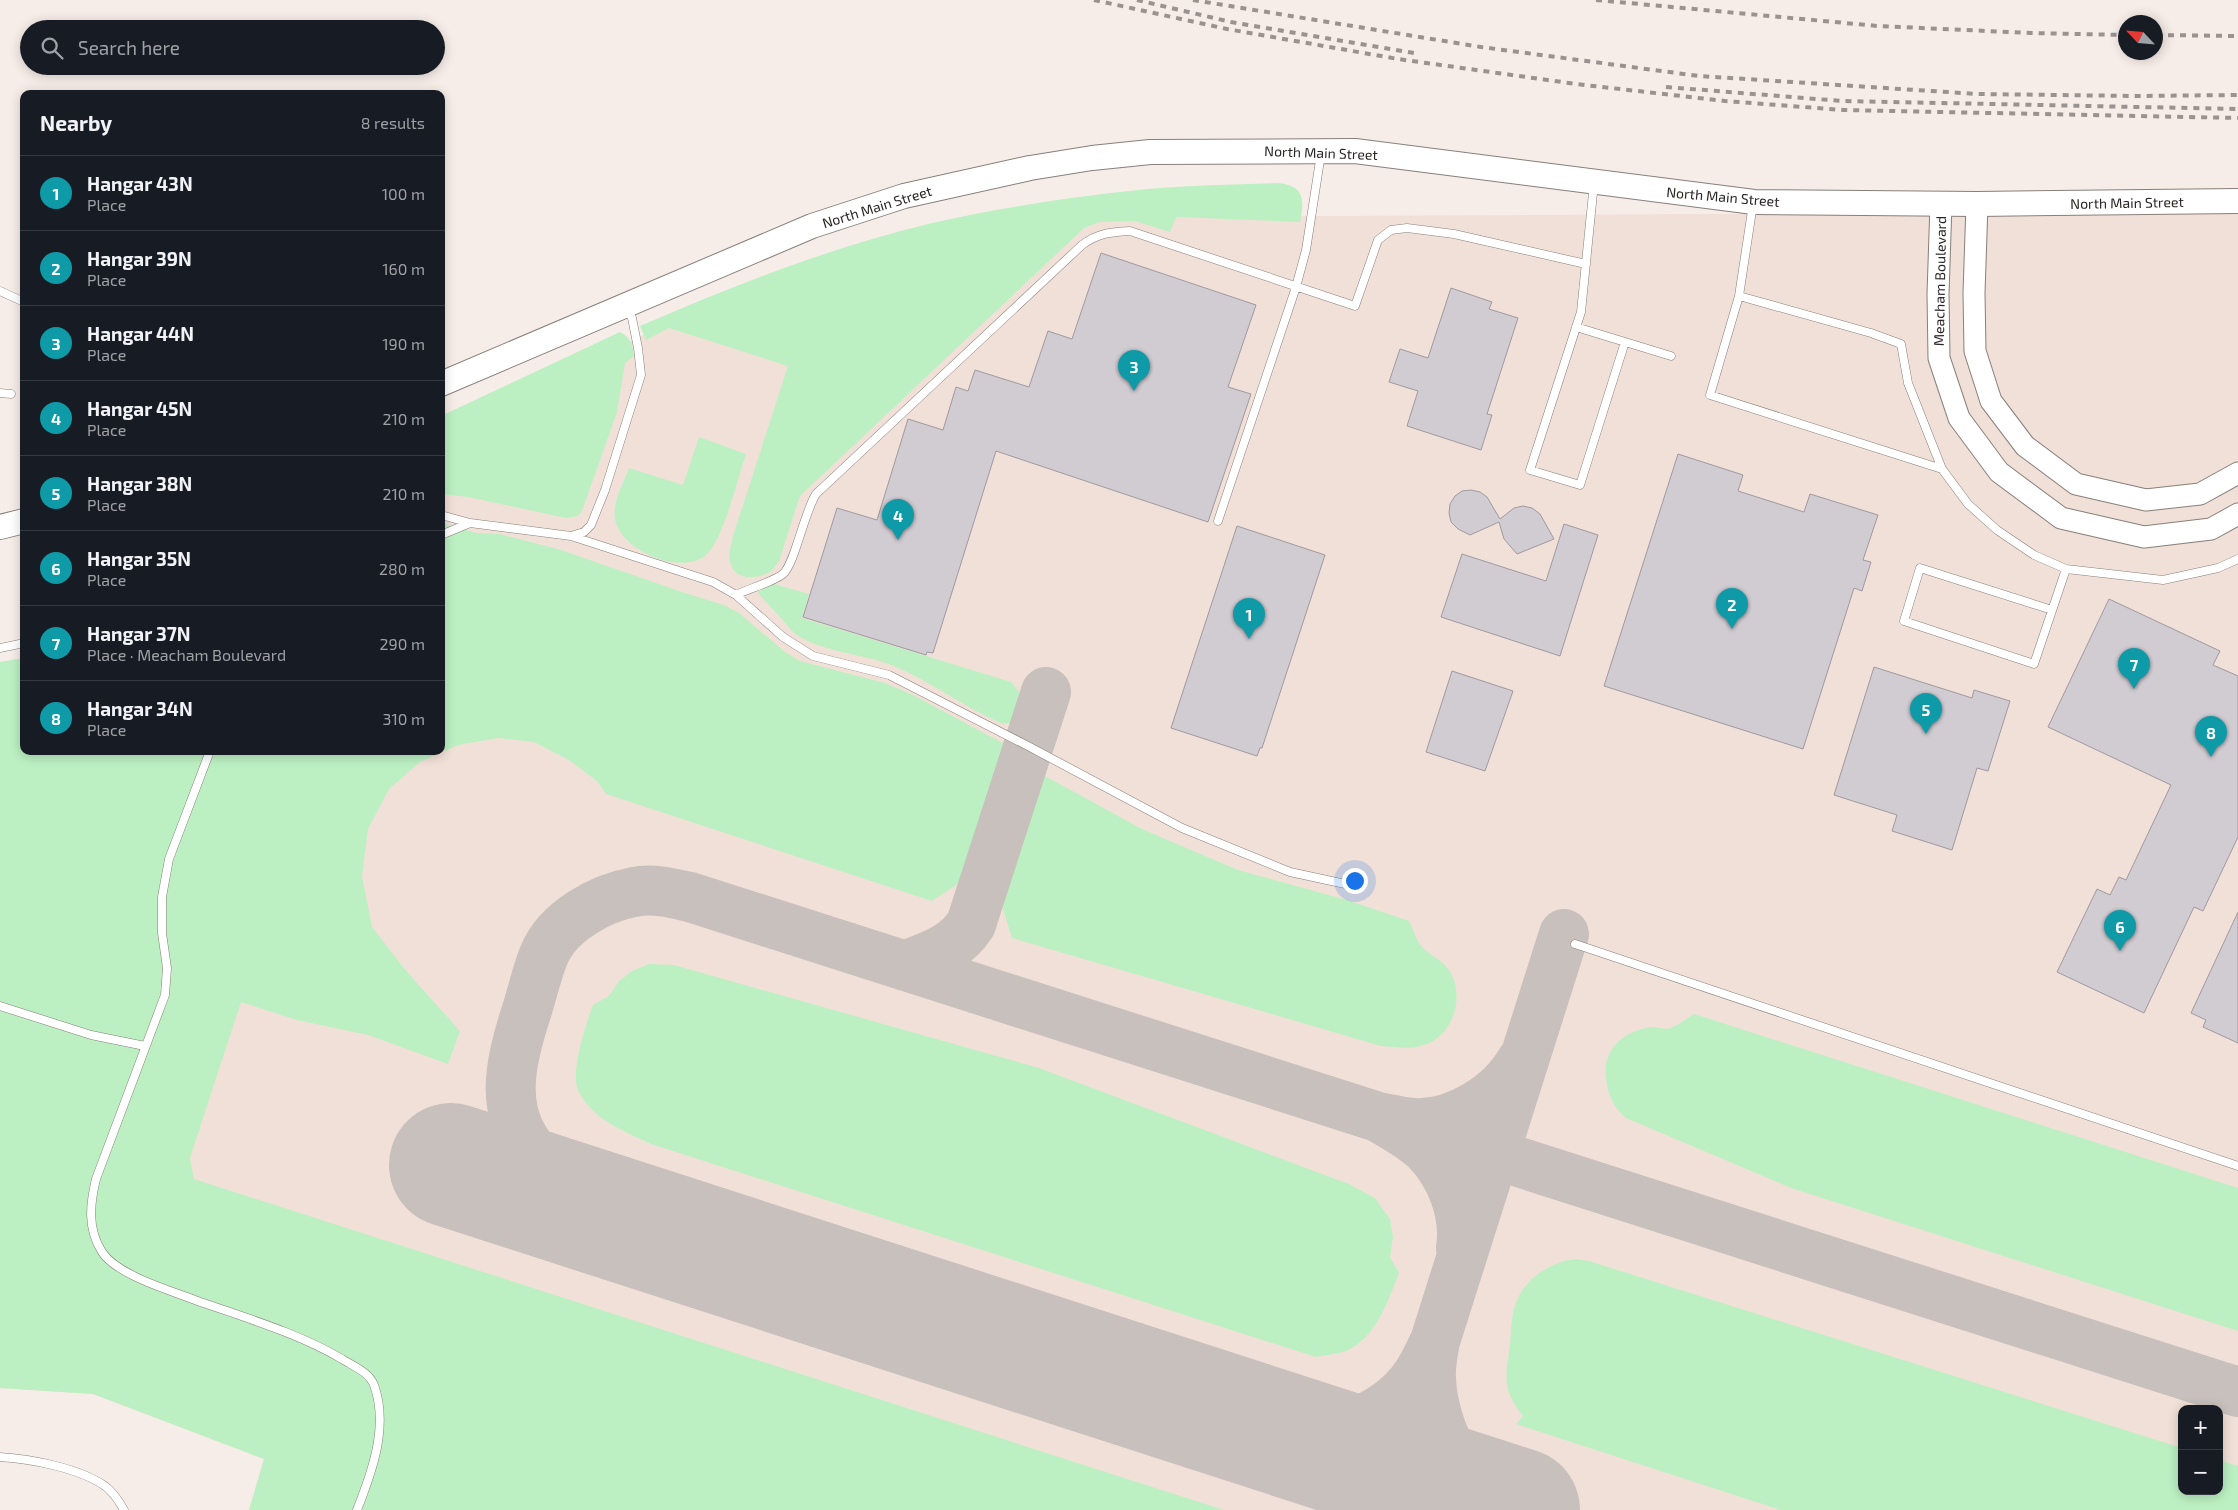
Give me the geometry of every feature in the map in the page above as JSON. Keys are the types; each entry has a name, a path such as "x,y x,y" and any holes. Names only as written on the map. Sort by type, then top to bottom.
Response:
{"main road":[{"name":"North Main Street","path":"445,382 812,226 904,196 1030,168 1092,158 1150,152 1355,151 1754,202 1977,204 2238,201"},
{"name":"Meacham Boulevard","path":"1941,204 1938,294 1939,358 1959,418 1999,472 2061,518 2144,537 2211,529 2238,514"},
{"path":"1977,204 1974,293 1975,351 1991,401 2025,446 2076,484 2146,500 2200,494 2238,473"},
{"path":"0,527 20,522"}],"lane":[{"path":"1218,522 1296,287 1306,250 1321,151"},
{"path":"1594,182 1581,312 1530,470 1580,485 1625,342"},
{"path":"1754,202 1739,296 1710,395 1942,469"},
{"path":"736,595 784,573 809,505 816,494 1091,238 1105,232 1130,231 1355,306 1378,240 1384,234 1399,228 1454,234 1586,264"},
{"path":"0,291 20,300"},
{"path":"1739,296 1871,333 1901,344 1908,383 1942,469 1968,504 1997,530 2034,555 2066,569 2163,580 2218,568 2238,559"},
{"path":"571,536 584,532 591,525 605,490 640,376 638,348 633,325 624,305"},
{"path":"1576,326 1671,356"},
{"path":"0,393 11,394"},
{"path":"445,516 470,523 571,536 712,582 736,595 783,637 813,656 889,675 1190,832 1290,872 1359,887"},
{"path":"445,534 470,523"},
{"path":"2052,610 1920,568 1904,621 2034,664 2066,569"},
{"path":"0,648 20,643"},
{"path":"208,755 169,859 162,897 162,933 166,968 165,995 96,1179 91,1198 91,1231 102,1252 110,1261 139,1279 324,1348 364,1373 373,1384 380,1416 378,1440 368,1482 357,1510"},
{"path":"1575,944 2238,1166"},
{"path":"0,1006 91,1034 145,1046"},
{"path":"0,1457 20,1458 88,1477 104,1485 113,1493 124,1510"}],"shaded area":[{"path":"2238,211 2238,1510 249,1510 264,1459 93,1394 0,1388 0,662 20,659 20,755 445,755 445,425 738,292 937,230 1154,217"}],"green space":[{"path":"1277,183 1293,187 1300,195 1302,206 1300,222 1176,217 1170,232 1135,221 1099,222 1084,228 800,496 779,561 768,573 747,577 734,570 729,557 734,533 788,366 669,328 646,340 640,326 711,296 820,255 932,223 1013,207 1121,192 1180,187"},
{"path":"620,332 627,337 633,348 634,356 625,363 617,412 582,511 578,516 566,518 468,497 445,494 445,414"},
{"path":"699,437 746,454 725,520 720,533 708,553 698,560 684,563 670,562 641,550 628,541 619,531 614,513 615,507 629,468 683,485"},
{"path":"445,524 477,533 499,534 558,549 724,605 739,613 785,652 800,661 885,683 913,695 1012,748 971,875 932,901 606,794 597,781 569,760 534,742 498,738 458,745 445,751"},
{"path":"768,584 809,594 802,618 1011,682 1023,700 1024,710 1019,721 1003,724 908,672 869,658 818,645 795,634 758,593 759,589"},
{"path":"20,659 20,755 436,755 420,762 389,789 368,829 362,876 372,927 407,972 460,1031 448,1064 368,1035 297,1020 241,1002 190,1158 194,1179 1224,1510 249,1510 264,1459 93,1394 0,1388 0,662"},
{"path":"1034,770 1142,829 1238,870 1347,900 1409,921 1421,946 1442,962 1452,975 1457,996 1453,1016 1448,1026 1434,1040 1419,1047 1381,1046 1012,938 997,890"},
{"path":"649,964 674,965 1039,1068 1349,1184 1375,1198 1390,1219 1393,1237 1390,1257 1399,1273 1380,1318 1356,1345 1346,1351 1316,1357 651,1144 619,1129 591,1109 584,1100 576,1082 577,1060 593,1005 609,996 619,981 632,971"},
{"path":"1694,1014 2238,1188 2238,1331 1791,1188 1626,1118 1614,1105 1607,1084 1606,1068 1612,1050 1617,1043 1633,1032 1652,1027 1671,1028"},
{"path":"1576,1259 1589,1261 2178,1447 2178,1495 2223,1495 2223,1461 2238,1466 2238,1510 1781,1510 1516,1424 1523,1416 1511,1398 1507,1382 1514,1309 1529,1282 1546,1269"}],"building":[{"path":"1101,253 1256,305 1228,387 1251,394 1208,522 996,451 933,653 927,652 926,655 803,617 837,508 877,520 908,419 943,430 956,387 968,391 975,370 1029,387 1048,331 1072,339"},
{"path":"1451,288 1492,302 1489,309 1518,318 1487,414 1492,415 1481,450 1407,426 1418,391 1389,382 1400,349 1428,358"},
{"path":"1678,454 1743,475 1738,491 1804,512 1810,494 1878,515 1863,560 1871,562 1862,591 1854,588 1803,749 1604,686"},
{"path":"1462,491 1480,492 1487,497 1500,519 1514,508 1523,506 1532,508 1540,514 1554,539 1517,554 1504,539 1499,522 1470,535 1458,529 1451,522 1450,504 1455,496"},
{"path":"1564,524 1598,535 1560,656 1441,617 1462,554 1546,581"},
{"path":"1237,526 1325,555 1262,748 1260,748 1257,756 1171,728"},
{"path":"2109,599 2220,651 2213,665 2238,676 2238,837 2203,911 2194,907 2144,1013 2057,972 2097,889 2110,895 2119,877 2126,880 2171,785 2048,727"},
{"path":"1874,667 1972,698 1974,690 2010,701 1988,771 1977,768 1952,850 1892,831 1897,815 1834,795"},
{"path":"1452,671 1513,691 1485,771 1426,752"},
{"path":"2238,912 2238,1043 2203,1027 2206,1020 2191,1013"}],"taxiway":[{"path":"905,966 942,950 958,940 971,924 1046,692"},
{"path":"643,1227 590,1198 555,1174 540,1160 528,1145 518,1127 511,1100 511,1086 514,1057 521,1029 541,962 551,943 570,922 595,906 621,895 648,891 690,897 2238,1392"},
{"path":"1515,1510 1497,1502 1481,1491 1455,1458 1438,1418 1433,1398 1431,1364 1435,1341 1564,934"},
{"path":"1461,1248 1462,1235 1459,1208 1443,1170 1421,1144 1378,1117 1408,1123 1428,1123 1460,1114 1490,1097 1513,1073 1522,1060"},
{"path":"1254,1424 1279,1435 1295,1436 1329,1431 1364,1419 1393,1401 1410,1385 1419,1373 1435,1341"}],"runway":[{"path":"451,1165 1518,1510"}],"railway":[{"path":"1094,0 1227,29 1398,59 1576,84 1725,101 1843,110 2238,118"},
{"path":"1137,0 1231,22 1414,53"},
{"path":"1193,0 1481,47 1699,76 1978,94 2238,95"},
{"path":"1596,0 1878,26 2118,35"},
{"path":"2163,35 2238,36"},
{"path":"1666,87 1842,101 2238,109"}],"place":[{"name":"Hangar 44N","path":"1134,391"},
{"name":"Hangar 45N","path":"898,540"},
{"name":"Hangar 39N","path":"1732,629"},
{"name":"Hangar 43N","path":"1249,639"},
{"name":"Hangar 37N","path":"2134,689"},
{"name":"Hangar 38N","path":"1926,734"},
{"name":"Hangar 34N","path":"2211,757"},
{"name":"Hangar 35N","path":"2120,951"}]}
